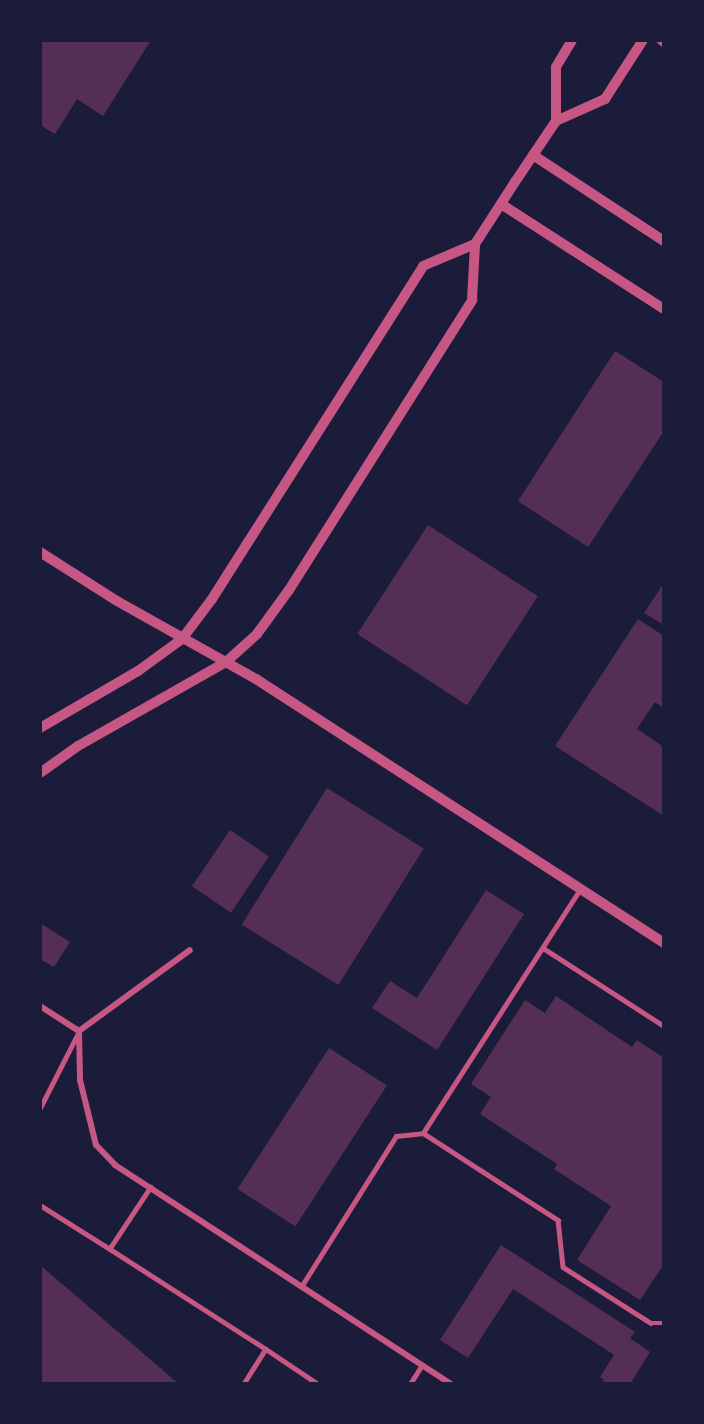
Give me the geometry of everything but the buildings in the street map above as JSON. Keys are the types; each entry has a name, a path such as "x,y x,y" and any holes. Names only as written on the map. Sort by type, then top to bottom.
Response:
{"street":[{"path":"556,121 556,67 572,40"},
{"path":"40,773 78,746 226,662 257,634 289,590 472,300 475,244 556,121 605,99 643,40"},
{"path":"533,155 663,241"},
{"path":"501,204 663,309"},
{"path":"40,728 138,671 182,639 212,599 423,266 475,244"},
{"path":"40,552 182,639 266,686 663,942"},
{"path":"79,1031 190,950"},
{"path":"40,1006 79,1031"},
{"path":"79,1031 80,1080 96,1145 116,1164 451,1383"}],"lane":[{"path":"658,40 663,45"},
{"path":"423,1133 580,889"},
{"path":"543,948 663,1026"},
{"path":"40,1108 79,1031"},
{"path":"301,1287 396,1136 423,1133 558,1220 563,1267 651,1323 663,1323"},
{"path":"110,1250 151,1187"},
{"path":"40,1205 318,1383"},
{"path":"244,1383 266,1349"},
{"path":"410,1383 422,1365"}]}
